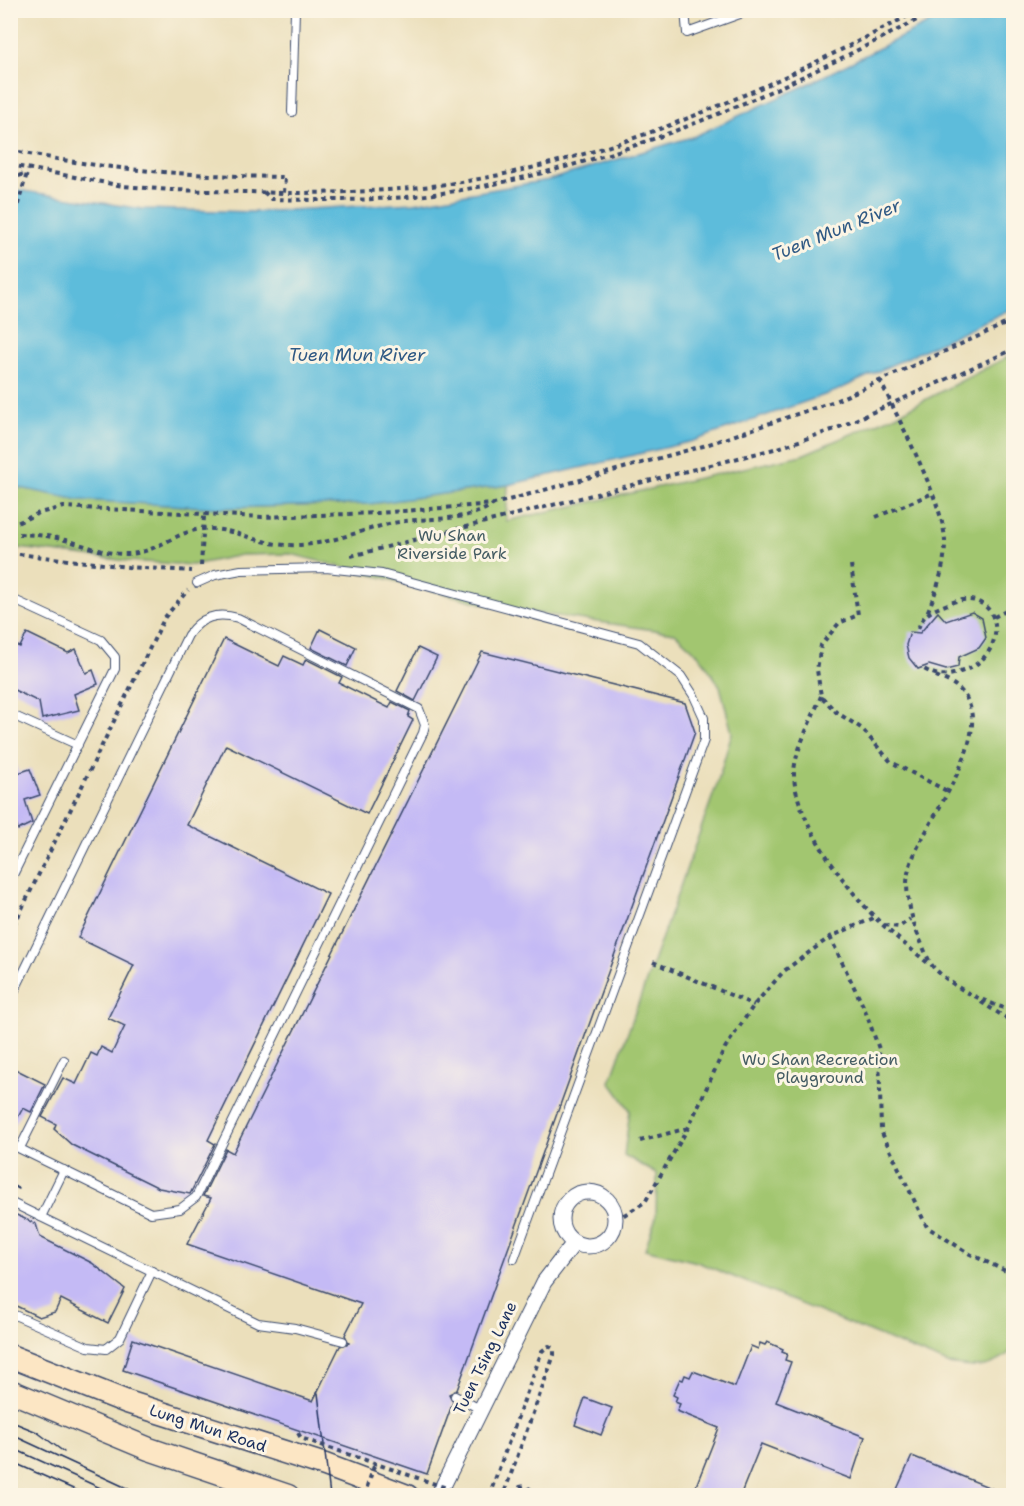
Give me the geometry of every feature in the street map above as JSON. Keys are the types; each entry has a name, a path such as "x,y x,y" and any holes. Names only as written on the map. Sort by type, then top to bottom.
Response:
{"main road":[{"name":"Lung Mun Road","path":"10,1356 127,1402 325,1465 407,1496"},
{"path":"10,1391 168,1456 288,1496"}],"street":[{"path":"584,1192 603,1196 614,1210 616,1220 614,1229 601,1243 592,1246 574,1243 562,1228 563,1209 575,1195 584,1192"},
{"name":"Tuen Tsing Lane","path":"438,1496 544,1281 574,1243"}],"lane":[{"path":"292,112 295,10"},
{"path":"685,10 687,33 751,10"},
{"path":"197,583 215,575 241,570 326,568 382,574 639,643 659,656 681,676 694,696 704,718 704,740 514,1259"},
{"path":"10,598 101,640 115,657 115,669 10,882"},
{"path":"10,1000 188,635 204,619 215,615 238,618 419,710 425,725 423,733 196,1197 171,1213 151,1213 10,1144"},
{"path":"10,714 78,745"},
{"path":"20,1148 64,1060"},
{"path":"41,1217 64,1170"},
{"path":"10,1202 258,1323 294,1328 343,1341"},
{"path":"10,1313 88,1347 106,1349 120,1338 152,1271"},
{"path":"455,1396 480,1409"}],"path":[{"path":"10,165 28,171 123,186 171,190 355,193 462,182 627,141 755,92 919,10"},
{"path":"264,192 271,199 378,200 460,191 609,155 723,113 936,10"},
{"path":"10,71 10,76"},
{"path":"10,150 66,162 126,170 194,176 285,177 284,193"},
{"path":"10,178 28,171"},
{"path":"10,231 28,171"},
{"path":"10,534 41,535 100,550 128,554 156,549 181,535 203,529 231,532 264,543 305,546 340,540 392,523 463,517 494,504 703,446 835,401 1014,320"},
{"path":"348,557 393,548 562,502 778,448 835,429 1014,349"},
{"path":"880,380 941,516 945,540 942,570 927,613 918,629"},
{"path":"876,517 931,494"},
{"path":"10,526 39,513 64,507 204,516 320,516 494,504"},
{"path":"200,570 204,516"},
{"path":"10,553 128,567 200,570 210,568"},
{"path":"851,565 858,615 839,624 821,645 817,670 821,696 794,772 797,799 822,849 883,925 933,967 1014,1023"},
{"path":"10,933 165,617 175,603 197,583"},
{"path":"927,613 954,601 969,599 984,605 994,616 996,639 987,656 978,666 952,675 936,676"},
{"path":"994,616 1014,607"},
{"path":"924,669 957,687 970,706 972,734 958,771 928,824 908,870 910,919 933,967"},
{"path":"821,696 836,712 861,728 891,762 947,791"},
{"path":"616,1220 645,1202 688,1128 725,1048 754,1005 784,971 830,937 876,917"},
{"path":"883,925 899,927 910,919"},
{"path":"830,937 865,1010 879,1049 881,1131 927,1227 970,1254 1014,1275"},
{"path":"653,962 754,1005"},
{"path":"977,999 1014,1011"},
{"path":"640,1142 688,1128"},
{"path":"489,1496 542,1351 549,1346 554,1349 554,1355 503,1496"},
{"path":"298,1433 301,1438 470,1496"},
{"path":"364,1496 375,1463"},
{"path":"517,1496 520,1488 525,1486 530,1489 531,1496"}],"green space":[{"name":"Wu Shan Recreation Playground","path":"1013,354 1013,1350 990,1365 968,1367 948,1364 697,1262 645,1249 656,1217 657,1174 624,1155 630,1110 610,1082 717,784 732,733 720,686 700,656 675,633 501,608 291,554 241,555 193,565 128,561 11,547 11,486 79,500 223,508 370,504 508,485 506,521 802,455 896,415"}],"water":[{"name":"Tuen Mun River","path":"953,11 1013,11 1013,308 836,391 693,441 508,485 370,504 223,508 79,500 11,486 11,189 143,209 254,212 414,203 549,180 695,136 806,85"}],"building":[{"path":"938,612 946,621 972,612 982,618 986,638 979,648 959,657 958,667 946,670 929,665 918,669 909,658 906,645 910,632 920,633"},
{"path":"320,629 356,647 347,666 311,648"},
{"path":"27,633 68,653 76,649 86,673 93,670 98,684 74,694 79,710 42,719 39,702 10,688 10,643 20,647"},
{"path":"224,639 279,666 284,656 303,665 306,659 342,677 339,683 389,708 392,702 410,711 408,717 413,720 367,814 226,745 187,825 328,894 208,1140 215,1144 190,1194 159,1188 72,1145 54,1129 56,1124 42,1117 63,1078 76,1084 91,1053 97,1056 101,1047 112,1053 125,1026 108,1018 134,965 78,938"},
{"path":"418,648 437,657 415,701 397,691"},
{"path":"482,652 685,703 695,732 457,1390 449,1394 453,1402 427,1474 123,1370 133,1339 313,1401 340,1346 349,1343 345,1335 361,1304 187,1244 211,1198 203,1196 226,1149 233,1153"},
{"path":"15,762 18,773 30,769 40,795 25,800 32,823 18,830 10,805 10,764"},
{"path":"15,1069 45,1084 31,1112 23,1108 10,1132 10,1077"},
{"path":"10,1212 36,1224 40,1237 92,1263 125,1289 108,1323 61,1299 55,1312 39,1317 10,1303"},
{"path":"767,1342 783,1349 782,1352 787,1354 785,1360 791,1362 776,1402 865,1437 851,1479 761,1444 740,1496 692,1496 719,1428 677,1411 680,1404 675,1402 677,1397 673,1395 680,1379 683,1380 685,1375 690,1377 693,1371 735,1387 751,1346 758,1349 760,1343 765,1345"},
{"path":"585,1398 612,1408 601,1435 575,1425"},
{"path":"912,1456 1008,1495 1008,1496 894,1496"}],"tram line":[{"path":"10,1184 19,1189"},
{"path":"318,1393 330,1496"},
{"path":"10,1421 37,1432 64,1452"},
{"path":"10,1434 144,1496"},
{"path":"10,1447 118,1496"},
{"path":"10,1461 89,1496"}],"park label":[{"name":"Wu Shan Riverside Park","path":"452,544"}]}
